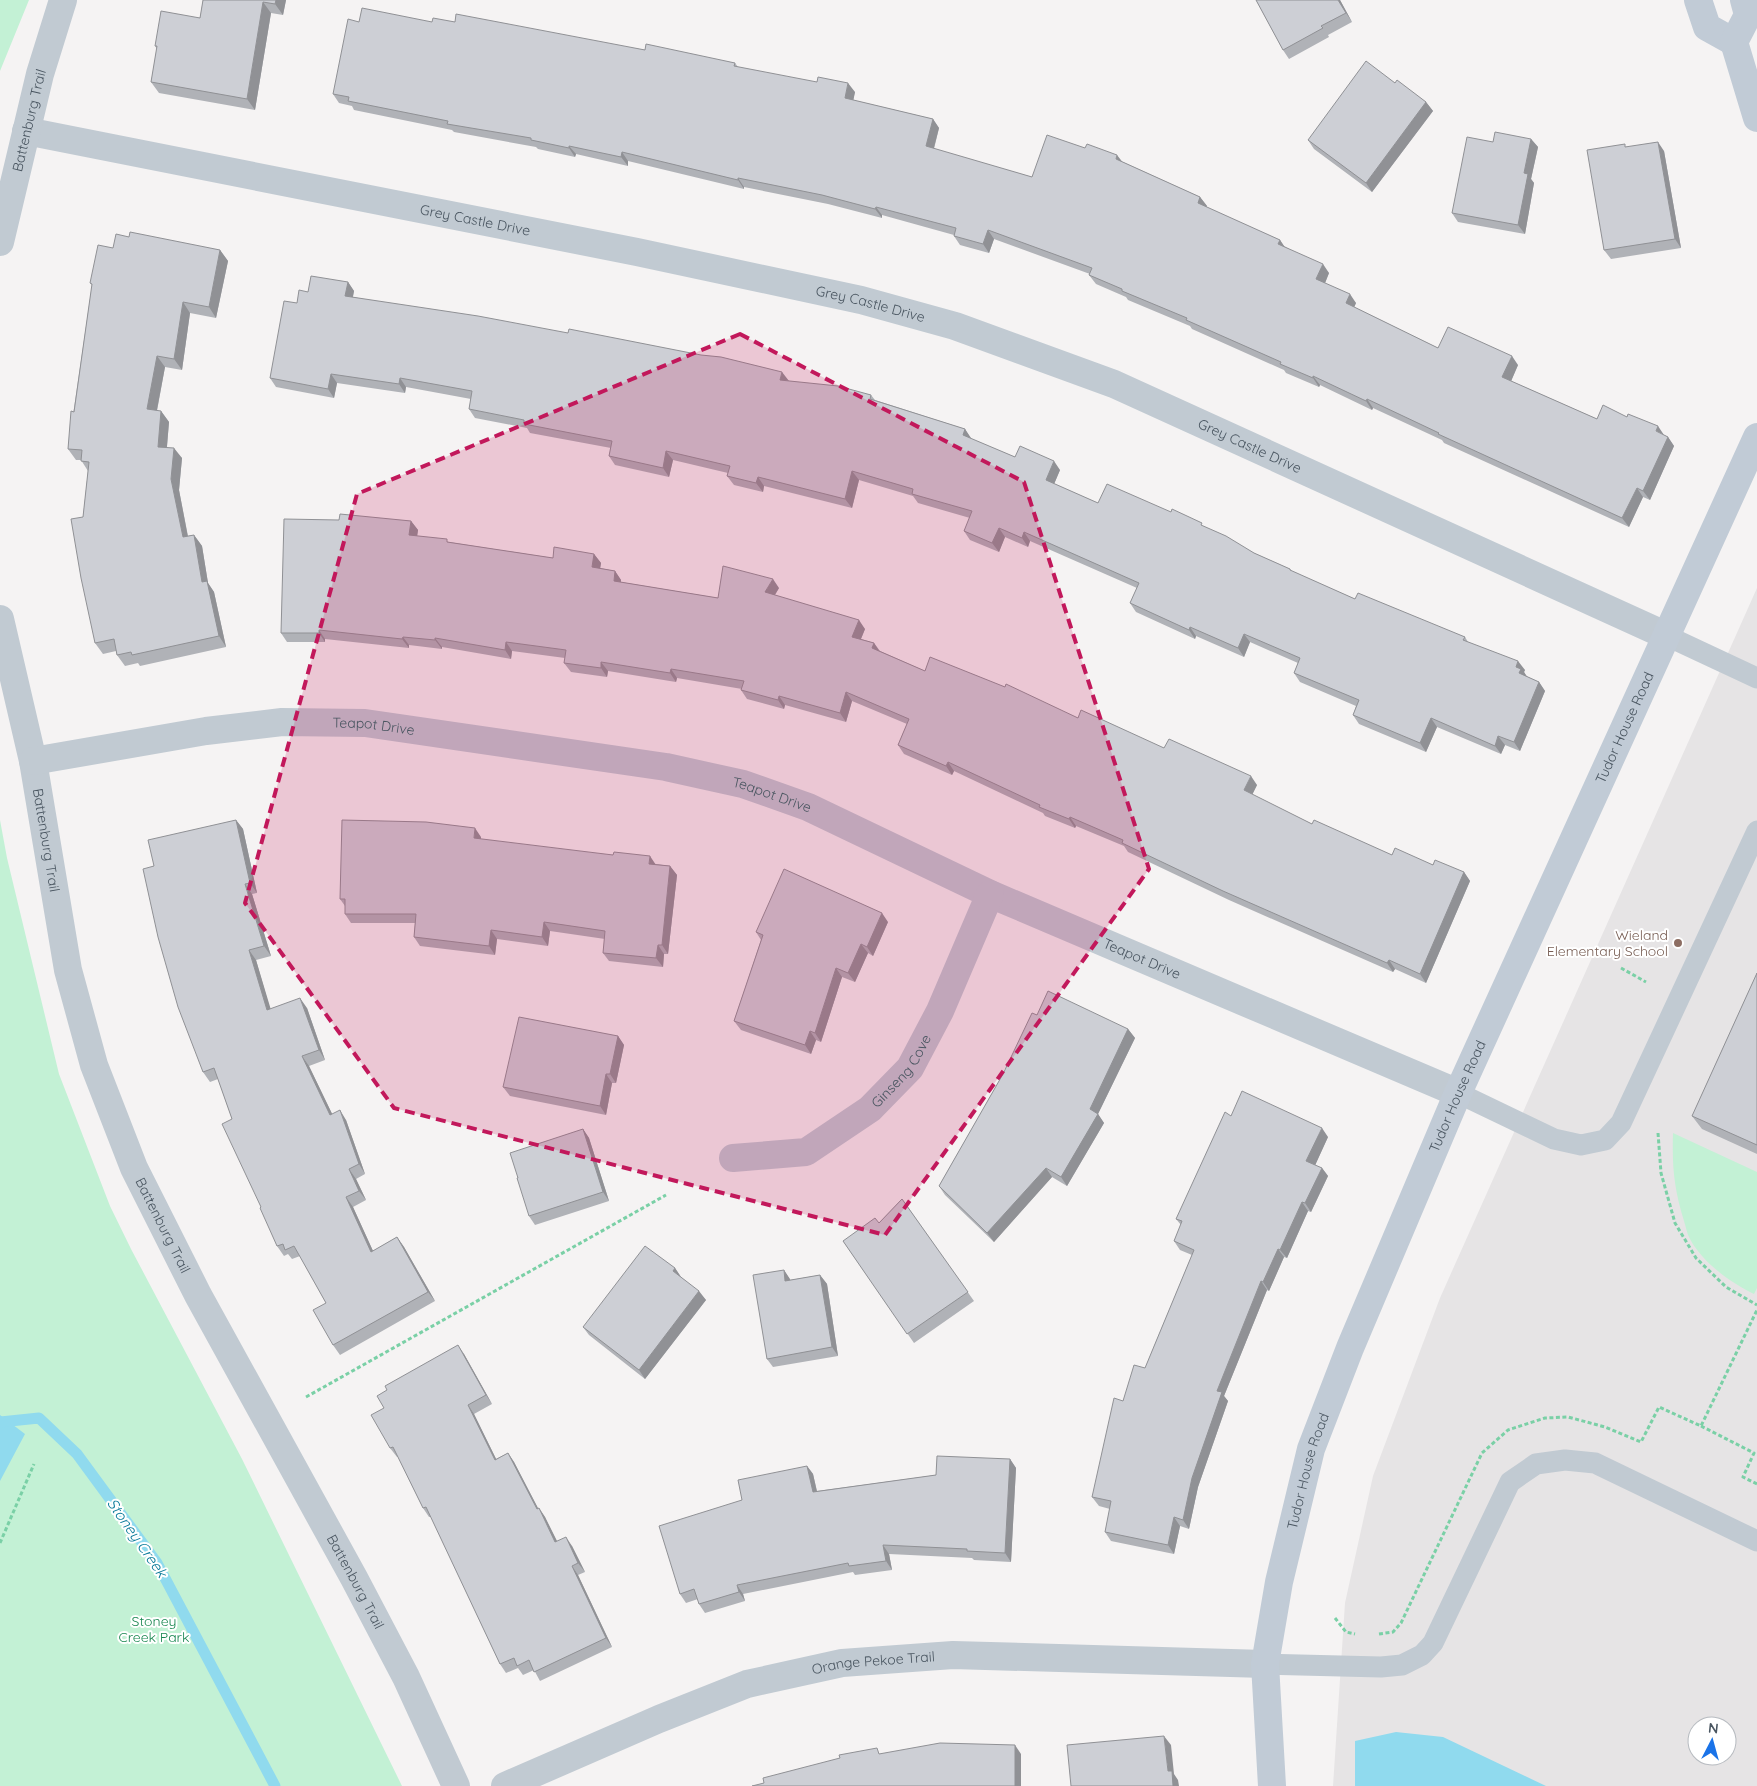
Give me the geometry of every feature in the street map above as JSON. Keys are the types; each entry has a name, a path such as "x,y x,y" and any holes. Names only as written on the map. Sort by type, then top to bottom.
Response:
{"street":[{"name":"Battenburg Trail","path":"0,242 41,68 57,15 64,0"},
{"path":"1698,0 1707,27 1734,42 1757,118"},
{"path":"1734,42 1748,15 1744,0"},
{"name":"Grey Castle Drive","path":"26,131 646,254 861,300 955,326 1114,384 1665,635"},
{"name":"Tudor House Road","path":"1272,1786 1265,1664 1279,1582 1311,1449 1350,1348 1458,1092 1757,436"},
{"name":"Battenburg Trail","path":"0,619 33,761 68,970 94,1065 134,1168 198,1295 354,1578 406,1677 456,1786"},
{"name":"Teapot Drive","path":"33,761 206,731 272,723 365,723 666,767 743,784 808,806 990,894 1458,1092"},
{"name":"Ginseng Cove","path":"733,1158 806,1152 870,1109 910,1068 940,1011 990,894"},
{"name":"Orange Pekoe Trail","path":"505,1786 659,1719 747,1684 842,1663 953,1655 1265,1664"}],"lane":[{"path":"1665,635 1757,678"},
{"path":"1458,1092 1554,1139 1581,1145 1605,1140 1621,1123 1757,831"},
{"path":"1265,1664 1381,1667 1402,1665 1422,1655 1433,1643 1510,1482 1536,1464 1565,1460 1595,1463 1757,1541"}],"path":[{"path":"1621,968 1646,982"},
{"path":"1658,1133 1661,1173 1675,1223 1696,1258 1726,1288 1757,1305"},
{"path":"306,1397 666,1195"},
{"path":"1701,1426 1754,1453 1743,1477 1757,1484"},
{"path":"0,1543 34,1464"}],"highlighted area":[{"path":"740,334 1024,482 1149,869 885,1235 394,1108 245,903 357,494"}],"shaded area":[{"name":"Wieland Elementary School","path":"1757,588 1757,1786 1333,1786 1345,1603 1373,1476 1440,1298"}],"green space":[{"path":"0,0 29,0 0,71"},
{"name":"Stoney Creek Park","path":"0,820 7,858 59,1074 110,1206 242,1459 402,1786 0,1786"},
{"path":"1673,1133 1757,1172 1757,1288 1754,1294 1736,1284 1709,1264 1695,1248 1689,1237 1676,1188 1673,1168"}],"water":[{"path":"0,1415 25,1434 0,1481"},
{"path":"1396,1732 1443,1737 1546,1786 1355,1786 1355,1741"}],"building":[{"path":"203,0 276,0 275,4 263,2 247,99 151,82 161,11 200,18"},
{"path":"1256,0 1338,0 1346,13 1283,50"},
{"path":"362,8 432,22 433,18 455,22 456,14 645,50 646,44 735,63 734,66 817,82 818,77 848,83 845,98 933,119 926,146 1032,177 1047,135 1085,148 1087,144 1117,155 1116,159 1200,197 1198,203 1280,240 1278,244 1323,264 1316,279 1350,294 1346,303 1438,348 1448,327 1512,356 1502,377 1597,419 1603,405 1627,417 1628,414 1658,426 1656,431 1668,437 1643,491 1637,488 1622,518 1438,434 1367,399 1366,401 1313,376 1313,378 1280,364 1281,362 1186,320 1187,318 1122,291 1122,289 1089,275 1092,268 988,230 983,244 954,236 956,228 876,207 875,209 822,195 738,178 738,180 622,152 621,157 569,146 569,148 531,140 531,138 447,124 448,121 348,101 349,97 333,94 348,19 359,22"},
{"path":"1366,61 1395,83 1397,80 1426,102 1366,183 1308,140"},
{"path":"1495,132 1531,139 1524,173 1528,174 1518,225 1452,213 1467,137 1493,142"},
{"path":"1658,142 1675,239 1604,250 1587,150 1625,144 1625,147"},
{"path":"130,232 220,250 209,307 183,302 174,359 157,356 147,409 161,411 158,447 174,448 171,479 183,537 194,535 202,582 207,581 219,636 132,655 131,652 117,655 114,639 95,643 71,519 83,517 89,462 81,461 82,450 68,449 71,411 74,412 92,284 90,283 98,245 113,248 116,234 129,237"},
{"path":"311,276 348,282 345,296 478,316 568,333 569,329 701,355 721,357 782,372 780,380 838,386 871,395 870,399 965,429 963,435 1015,457 1020,446 1054,461 1046,480 1098,503 1107,484 1171,512 1172,509 1202,523 1201,525 1226,536 1254,553 1355,599 1358,593 1465,637 1463,640 1518,661 1516,667 1521,669 1519,673 1539,682 1514,742 1498,736 1495,746 1431,718 1420,743 1353,715 1359,700 1294,673 1300,658 1244,634 1238,648 1190,627 1189,630 1130,603 1139,583 1024,532 1022,538 999,528 992,543 964,531 972,511 912,494 913,489 852,471 845,499 758,477 756,483 727,476 730,466 666,451 663,468 609,456 612,441 524,424 524,420 469,409 472,391 400,378 399,384 331,374 328,389 270,378 284,301 297,303 299,290 308,292"},
{"path":"340,514 411,521 409,535 447,539 447,542 553,558 554,547 594,554 592,567 615,571 614,581 718,598 723,566 773,579 765,592 859,620 852,637 874,643 872,648 925,671 930,657 1005,687 1006,684 1078,718 1081,710 1164,748 1169,739 1251,776 1244,790 1312,824 1314,820 1392,855 1395,848 1433,865 1435,860 1464,872 1420,974 1389,960 1387,963 1223,891 1122,843 1123,840 1070,817 1069,819 1039,807 1040,805 948,762 946,766 898,745 909,719 846,692 840,713 779,696 778,700 741,690 744,681 671,669 670,673 601,662 601,668 564,663 566,650 506,642 505,650 435,638 435,640 403,637 402,639 319,630 319,633 281,633 284,519 339,520"},
{"path":"236,820 250,883 245,884 264,946 249,950 267,1010 300,998 319,1050 302,1056 330,1115 340,1110 359,1164 349,1169 359,1191 346,1197 371,1252 397,1237 428,1292 333,1345 313,1310 326,1303 294,1246 285,1250 283,1244 277,1246 222,1124 232,1119 214,1068 203,1072 178,1007 158,937 143,869 154,866 148,840"},
{"path":"342,820 426,822 475,828 474,838 613,855 614,852 650,856 649,864 670,866 662,945 658,945 656,958 603,953 605,931 544,922 542,937 491,930 489,946 414,937 416,914 345,914 345,899 340,899"},
{"path":"784,869 882,913 867,947 861,944 848,973 836,968 815,1033 810,1031 805,1045 734,1021 763,935 756,932"},
{"path":"1757,973 1757,1145 1692,1116"},
{"path":"1048,991 1128,1029 1090,1109 1098,1114 1061,1177 1046,1168 987,1233 939,1186 1003,1074 1032,1013 1037,1015"},
{"path":"519,1017 618,1036 610,1074 606,1074 600,1106 503,1087"},
{"path":"1242,1091 1322,1128 1306,1161 1322,1168 1305,1203 1302,1202 1263,1282 1261,1281 1217,1391 1222,1392 1192,1478 1183,1520 1174,1517 1168,1545 1105,1532 1111,1501 1092,1497 1114,1398 1123,1401 1134,1365 1145,1368 1194,1250 1174,1241 1182,1221 1176,1219 1225,1112 1231,1116"},
{"path":"583,1129 603,1192 529,1216 510,1153"},
{"path":"902,1199 968,1292 907,1334 843,1241 875,1218 879,1223"},
{"path":"645,1246 675,1268 673,1271 699,1291 639,1370 583,1327"},
{"path":"784,1270 785,1281 820,1275 832,1347 767,1359 753,1275"},
{"path":"458,1345 486,1395 468,1405 495,1460 508,1453 537,1509 539,1508 555,1542 566,1537 578,1563 572,1566 606,1638 534,1672 529,1660 517,1666 514,1658 500,1664 426,1507 423,1508 393,1447 390,1448 371,1415 384,1408 377,1396 387,1390 385,1386"},
{"path":"937,1456 1010,1459 1005,1553 967,1551 967,1549 883,1545 886,1561 849,1566 848,1563 737,1585 739,1592 699,1604 694,1589 680,1594 659,1526 742,1500 738,1480 807,1466 813,1492 936,1475"},
{"path":"1164,1736 1168,1771 1172,1771 1173,1786 1071,1786 1067,1745"},
{"path":"940,1743 1015,1745 1015,1786 752,1786 764,1783 763,1778 840,1758 839,1755 877,1748 879,1754"}],"waterway":[{"name":"Stoney Creek","path":"0,1422 39,1418 77,1454 157,1563 275,1786"}],"place":[{"name":"Wieland Elementary School","path":"1678,943"}]}
